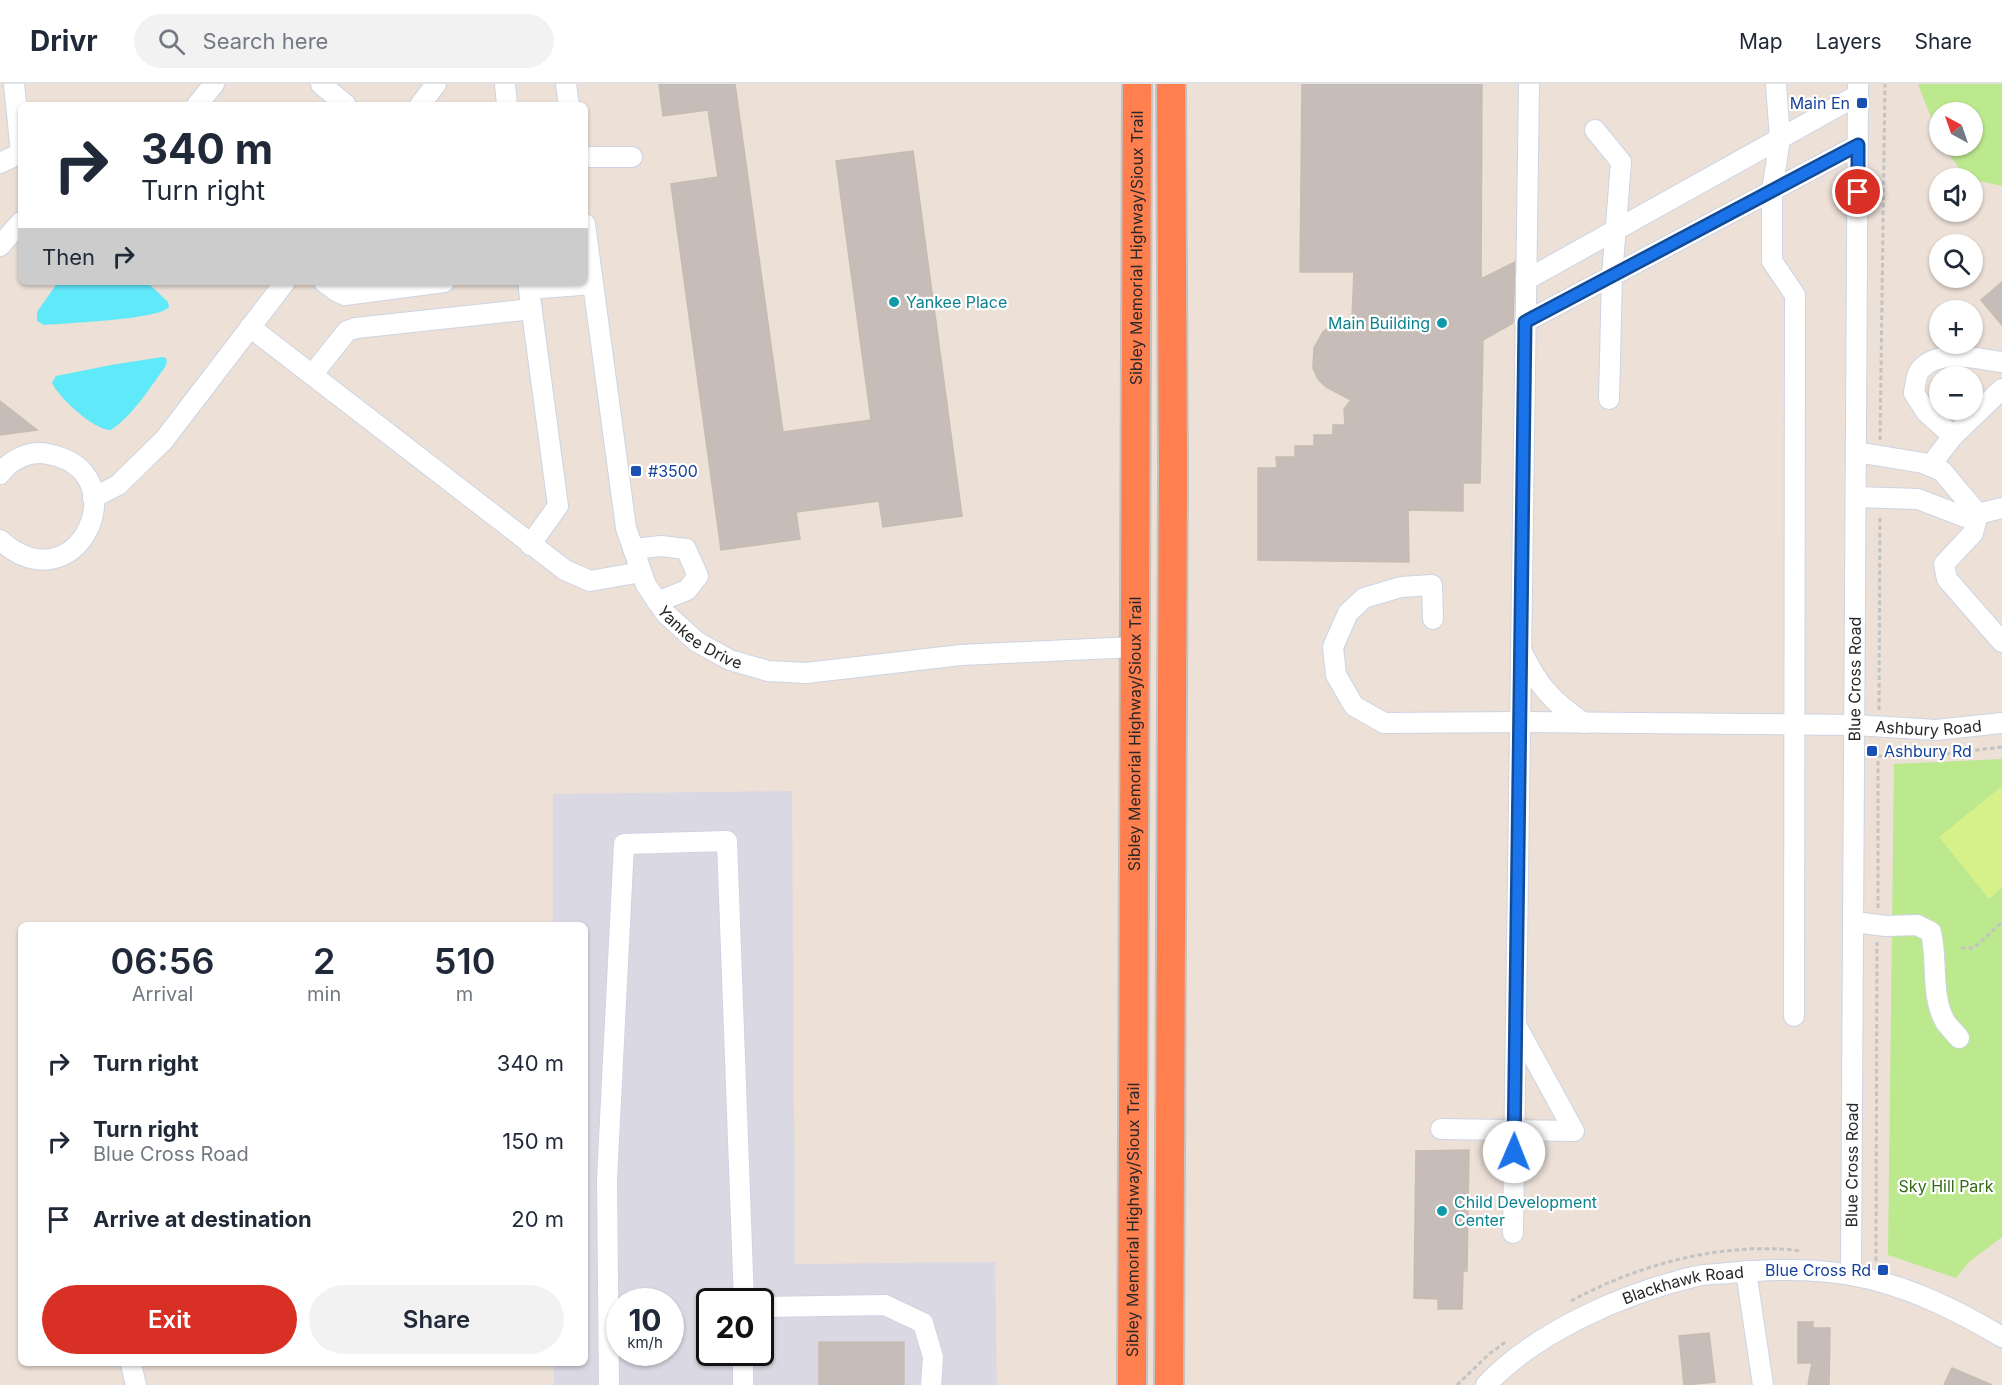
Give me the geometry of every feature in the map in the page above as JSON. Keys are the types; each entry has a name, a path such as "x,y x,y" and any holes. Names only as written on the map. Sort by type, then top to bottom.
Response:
{"highway":[{"name":"Sibley Memorial Highway/Sioux Trail","path":"1132,1385 1137,84"},
{"name":"Sibley Memorial Highway/Sioux Trail","path":"1169,1385 1173,495 1171,84"}],"street":[{"path":"14,84 18,123"},
{"path":"199,102 214,84"},
{"path":"321,84 342,102"},
{"path":"422,102 436,84"},
{"path":"505,84 507,102"},
{"path":"566,84 569,102"},
{"path":"1513,1233 1529,84"},
{"path":"1776,84 1780,139 1772,191 1772,261 1795,295 1794,1016"},
{"path":"1526,280 1780,139 1858,90"},
{"name":"Blue Cross Road","path":"1851,1275 1858,90"},
{"path":"1595,130 1621,162 1612,276 1609,399"},
{"path":"1525,322 1858,145"},
{"path":"0,163 18,154"},
{"path":"588,158 632,156"},
{"path":"0,246 18,225"},
{"name":"Yankee Drive","path":"588,246 626,528 646,585 666,614 697,642 730,660 768,671 806,673 961,655 1135,647"},
{"path":"588,285 593,284"},
{"path":"93,498 118,486 164,440 283,285"},
{"path":"328,285 345,295 421,285"},
{"path":"312,375 347,331 356,328 530,293 586,285"},
{"path":"530,293 558,506 530,545"},
{"path":"250,327 565,570 590,581 641,572"},
{"path":"1953,436 1926,412 1914,393 1919,371 1934,359 1958,357 2002,362"},
{"path":"1930,466 1953,436 2002,389"},
{"path":"0,474 6,466 24,455 41,452 62,456 81,469 92,487 95,510 89,532 77,546 59,557 47,560 30,559 12,551 0,540"},
{"path":"1856,452 1930,466 1942,471 1978,514"},
{"path":"1856,497 1918,499 1965,517 2002,508"},
{"path":"1978,514 1973,533 1944,564 1947,579 2002,642"},
{"path":"633,549 661,546 686,549 698,576 687,590 657,602"},
{"name":"Ashbury Road","path":"1433,619 1432,585 1401,587 1365,598 1348,613 1334,647 1336,675 1354,706 1384,723 1855,724 1936,729 2002,723"},
{"path":"1521,650 1542,689 1562,708 1584,723"},
{"path":"609,1385 607,1179 624,844 727,841 743,1288"},
{"path":"1854,922 1878,925 1917,925 1931,933 1935,947 1937,996 1946,1022 1959,1038"},
{"path":"1441,1129 1515,1132 1574,1131 1516,1025"},
{"name":"Blackhawk Road","path":"1485,1385 1544,1338 1617,1300 1695,1276 1776,1268 1851,1275 1917,1293 2002,1337"},
{"path":"1746,1271 1763,1385"},
{"path":"774,1307 885,1305 923,1323 933,1357 931,1385"},
{"path":"131,1366 136,1385"},
{"path":"743,1366 743,1385"}],"path":[{"path":"1880,456 1885,84"},
{"path":"1876,1261 1880,498"},
{"path":"1878,756 1936,755 2002,747"},
{"path":"1961,948 1974,948 2002,922"}],"shaded area":[{"path":"792,791 795,1264 995,1262 997,1385 554,1385 554,1366 588,1366 588,922 553,922 553,794"}],"green space":[{"path":"1918,84 2002,84 2002,186 1983,182 1983,168 1959,168 1950,156 1983,156 1983,102 1929,102 1929,112"},
{"name":"Sky Hill Park","path":"2002,759 2002,1237 1969,1262 1956,1278 1888,1255 1894,764"},
{"path":"2002,786 2002,888 1989,899 1939,837"}],"water":[{"path":"56,285 150,285 168,302 169,307 148,315 130,318 44,325 37,321 37,312"},
{"path":"166,358 165,367 147,393 134,409 111,430 87,420 62,397 52,383 56,376"}],"building":[{"name":"Yankee Place","path":"659,84 735,84 783,432 871,420 836,161 913,151 962,516 883,527 879,501 796,512 800,539 721,550 671,184 718,177 708,110 663,116"},
{"name":"Main Building","path":"1302,84 1482,84 1481,279 1515,262 1513,323 1483,340 1480,483 1463,483 1463,511 1408,510 1409,562 1258,560 1258,468 1277,468 1276,457 1295,457 1295,446 1314,446 1314,435 1333,435 1333,425 1345,425 1344,409 1351,400 1326,387 1318,379 1313,368 1314,348 1323,332 1336,322 1352,318 1354,272 1300,272"},
{"path":"2002,282 2002,325 1983,300 1981,300"},
{"path":"0,401 37,430 0,435"},
{"name":"Child Development Center","path":"1469,1150 1467,1271 1463,1271 1462,1309 1438,1309 1438,1299 1414,1298 1416,1151"},
{"path":"1798,1322 1813,1322 1813,1328 1830,1328 1829,1385 1808,1385 1812,1363 1798,1363"},
{"path":"1709,1333 1715,1382 1684,1385 1679,1336"},
{"path":"819,1342 904,1342 904,1385 819,1385"},
{"path":"1952,1368 1992,1385 1944,1385"}],"place":[{"name":"Main En","path":"1862,103"},
{"name":"Yankee Place","path":"894,302"},
{"name":"Main Building","path":"1442,323"},
{"name":"#3500","path":"636,471"},
{"name":"Ashbury Rd","path":"1872,751"},
{"name":"Child Development Center","path":"1442,1211"},
{"name":"Blue Cross Rd","path":"1883,1270"}],"route":[{"path":"1514,1152 1525,322 1858,145 1858,192"}]}
